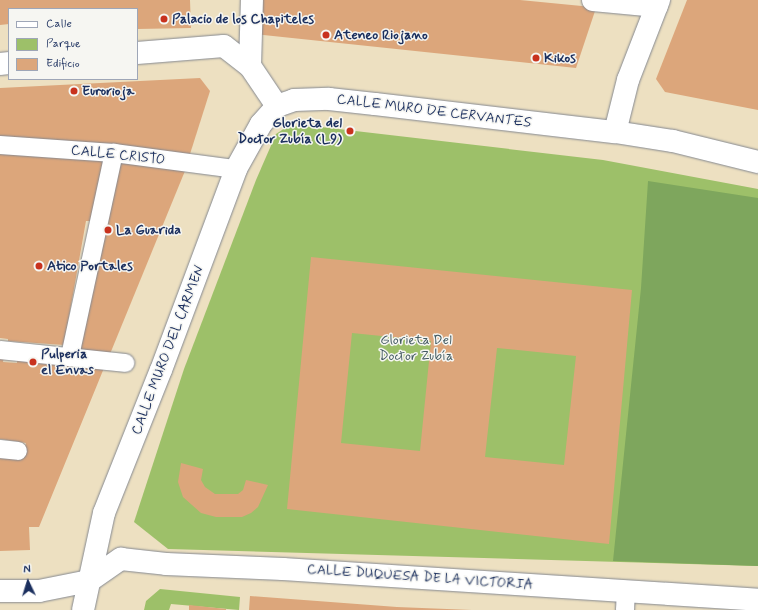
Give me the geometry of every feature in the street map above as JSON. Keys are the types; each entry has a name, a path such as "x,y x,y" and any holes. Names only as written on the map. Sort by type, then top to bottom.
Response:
{"main road":[{"path":"250,66 252,0"},
{"path":"592,0 658,3 628,80 615,132"},
{"path":"138,52 224,46 250,66 277,106"},
{"name":"CALLE MURO DE CERVANTES","path":"260,124 277,106 294,100 329,99 615,132 673,141 758,162"},
{"name":"CALLE MURO DEL CARMEN","path":"83,610 104,513 162,370 236,169 260,124"},
{"name":"CALLE DUQUESA DE LA VICTORIA","path":"89,581 122,559 166,564 625,600 758,600"},
{"path":"0,591 40,591 89,581"}],"street":[{"name":"CALLE CRISTO","path":"0,145 114,153 236,169"},
{"path":"70,356 114,153"},
{"path":"0,350 70,356 125,363"},
{"path":"0,449 18,451"}],"green space":[{"name":"Glorieta Del Doctor Zubía","path":"288,126 321,127 603,160 758,189 758,566 168,549 134,522 184,369 256,180 276,134"},
{"path":"648,181 758,198 758,566 613,561 641,288"},
{"path":"160,589 240,597 239,610 171,604 169,610 144,610 146,601"}],"building":[{"name":"Palacio de los Chapiteles","path":"0,0 190,0 191,28 138,29 138,8 8,8 8,24 0,25"},
{"path":"256,0 520,0 592,7 595,11 576,68 254,34"},
{"path":"687,0 758,0 758,110 665,92 656,79"},
{"path":"200,78 210,91 190,154 0,141 0,88"},
{"name":"Atico Portales","path":"0,150 105,158 93,221 86,221 64,345 8,341 8,339 0,338"},
{"path":"121,160 187,166 110,354 80,349"},
{"path":"311,257 632,290 609,544 287,509","holes":["352,333 431,341 420,451 341,443","497,348 576,356 564,465 485,457"]},
{"path":"0,356 4,357 3,362 17,363 17,358 104,368 39,527 29,527 30,550 0,551 0,456 22,459 26,443 0,439"},
{"path":"181,463 203,469 201,480 205,487 215,494 238,494 243,490 246,480 268,485 258,507 251,513 242,517 216,517 201,513 183,497 178,482"},
{"path":"250,596 397,607 472,610 249,610"},
{"path":"189,605 226,609 226,610 189,610"}],"place":[{"name":"Palacio de los Chapiteles","path":"164,19"},
{"name":"Ateneo Riojano","path":"326,35"},
{"name":"Kikos","path":"536,58"},
{"name":"Eurorioja","path":"74,91"},
{"name":"Glorieta del Doctor Zubía (L9)","path":"350,131"},
{"name":"La Guarida","path":"108,230"},
{"name":"Atico Portales","path":"39,266"},
{"name":"Pulperia el Envas","path":"33,362"}]}
